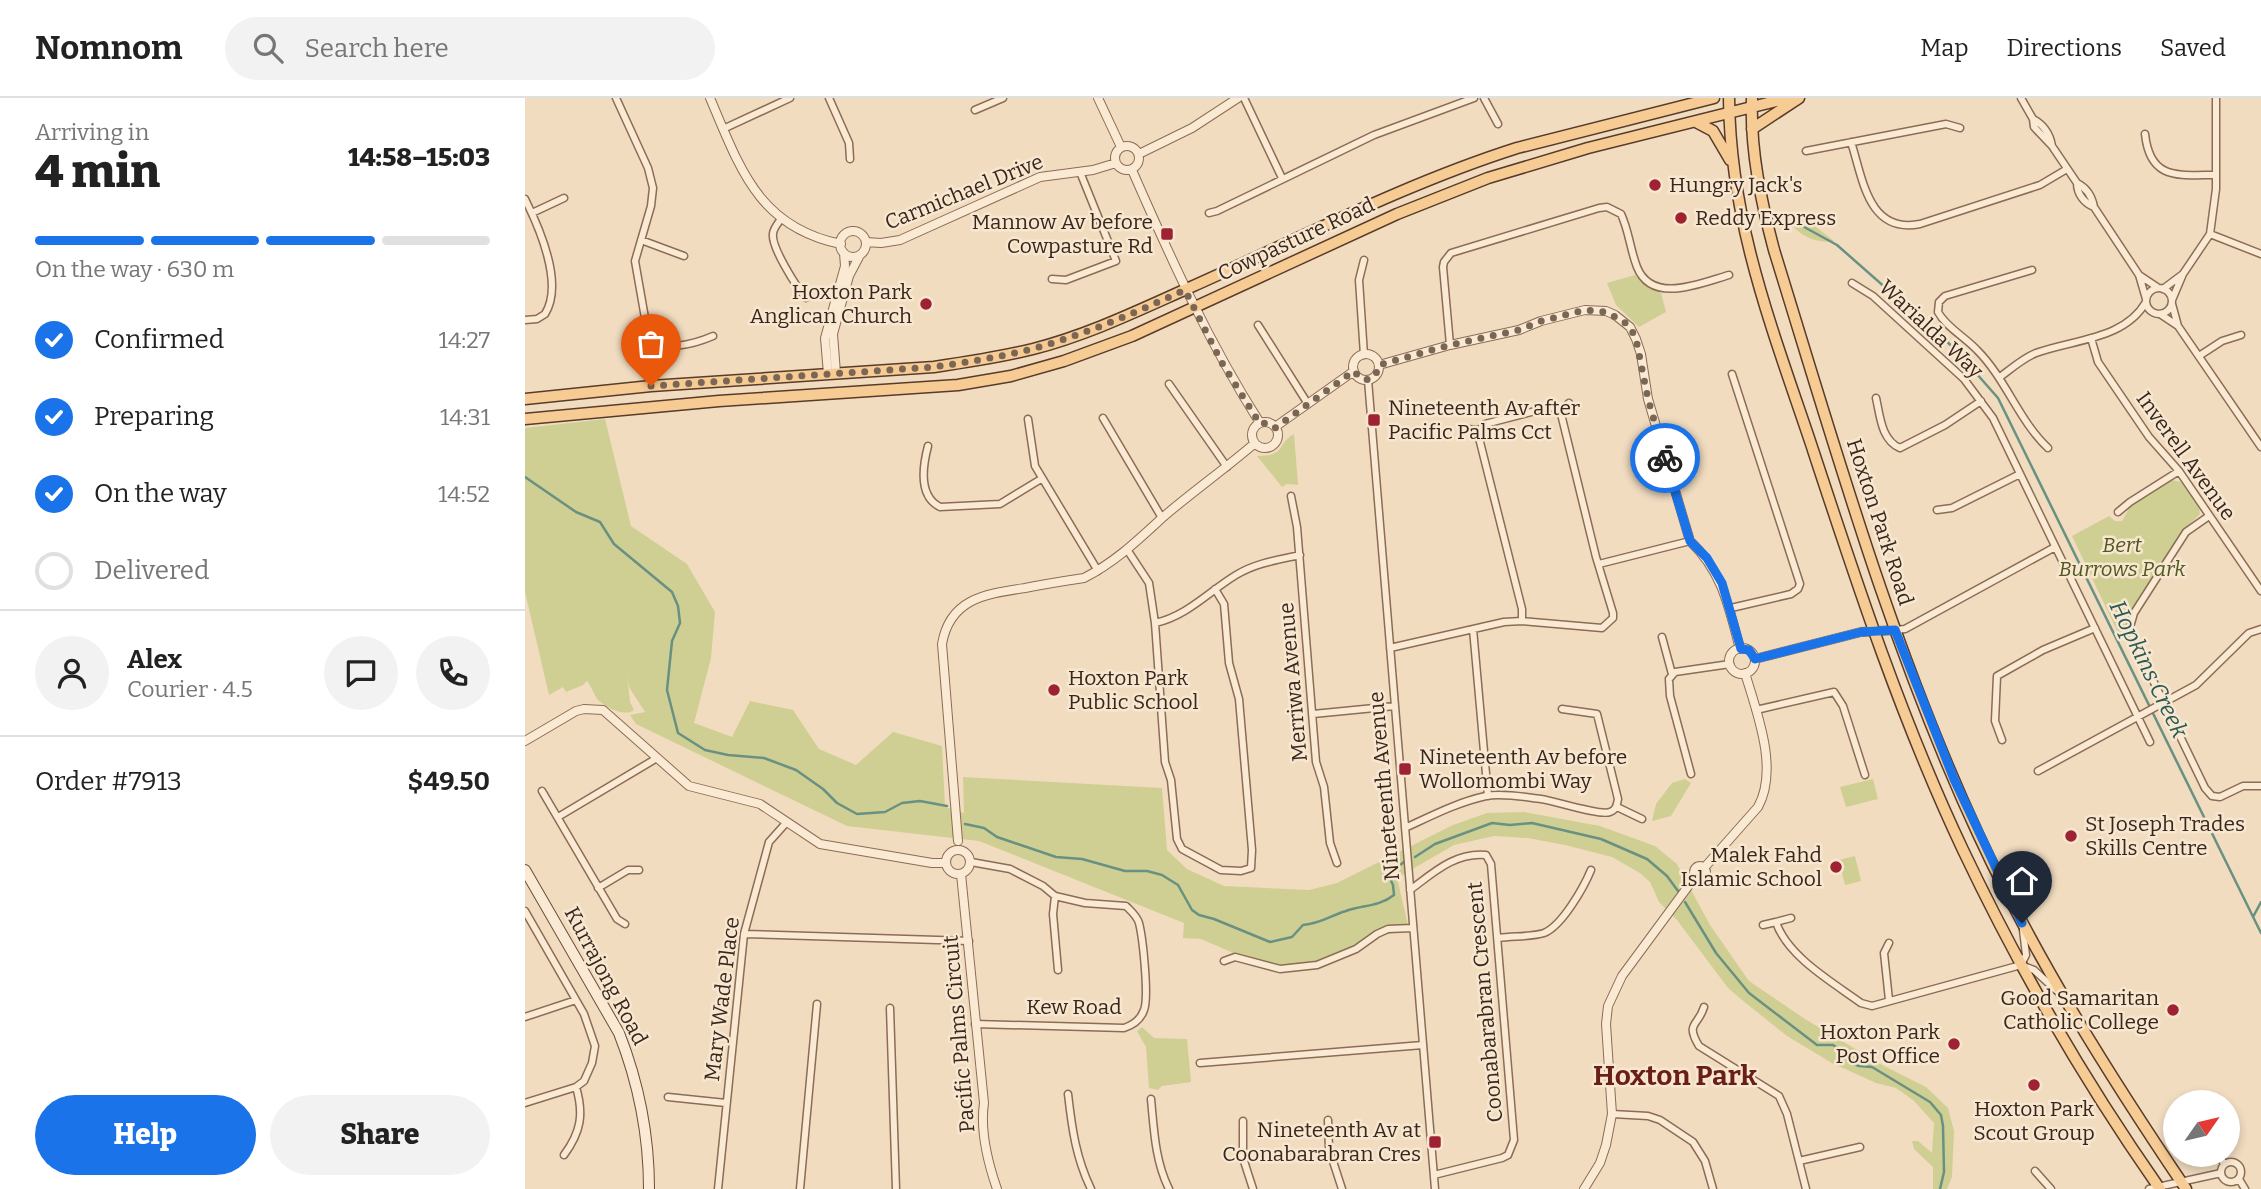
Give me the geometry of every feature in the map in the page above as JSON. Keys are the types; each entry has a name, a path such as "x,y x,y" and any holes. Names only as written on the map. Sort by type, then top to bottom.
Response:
{"main road":[{"path":"1653,114 1683,98"},
{"name":"Cowpasture Road","path":"525,398 651,386 934,367 999,357 1076,336 1185,290 1433,177 1517,148 1714,98"},
{"name":"Hoxton Park Road","path":"1730,98 1736,195 1752,264 1873,631 1962,848 2021,965 2156,1188"},
{"name":"Cowpasture Road","path":"525,419 719,401 958,385 1011,376 1113,343 1397,214 1488,178 1588,148 1696,122 1751,102 1788,98"},
{"path":"1752,130 1798,98"},
{"name":"Hoxton Park Road","path":"1751,102 1763,210 1774,250 1895,630 1954,779 2022,923 2064,999 2108,1073 2184,1185"},
{"path":"1696,122 1713,131 1733,166"},
{"name":"Kurrajong Road","path":"525,870 619,1033 644,1114 649,1189"}],"street":[{"path":"616,98 651,178 653,197 635,256 635,268 650,340 663,346 695,343 713,336"},
{"path":"710,98 755,191 781,219 804,234 842,248 854,257 860,255"},
{"path":"723,129 790,98"},
{"path":"829,98 848,139 850,159"},
{"path":"975,110 1003,98"},
{"path":"1098,98 1121,147"},
{"path":"1139,154 1192,128 1238,98"},
{"path":"1244,98 1282,178"},
{"path":"1209,213 1374,135 1474,98"},
{"path":"1484,98 1498,124"},
{"path":"2021,98 2033,119 2034,127 2052,146 2077,183 2077,190 2087,204 2094,207 2139,275 2150,310 2178,326"},
{"path":"2136,317 2168,310 2183,274 2210,234 2216,189 2216,98"},
{"path":"1806,151 1946,124 1960,128"},
{"path":"2145,134 2150,156 2162,170 2171,174 2214,175"},
{"path":"1851,142 1876,211 1887,220 1904,226 2041,185 2067,169"},
{"path":"1121,147 1132,147 1139,154 1139,163 1132,170 1122,170 1116,163 1115,154 1121,147"},
{"name":"Carmichael Drive","path":"866,242 900,240 1034,179 1116,163"},
{"path":"1132,170 1185,290 1222,363 1260,424"},
{"path":"1052,279 1066,280 1117,261 1080,172"},
{"path":"532,213 564,198"},
{"path":"525,199 547,253 551,296 545,314 537,319 525,320"},
{"path":"1450,345 1443,267 1446,257 1451,253 1599,208 1607,207 1621,214 1636,265 1650,284 1675,289 1729,275"},
{"path":"781,219 773,232 774,241 793,282 806,298"},
{"path":"853,232 860,233 866,242 865,249 849,276 833,334 832,373 825,338 845,266 843,237 853,232"},
{"path":"2210,234 2261,254"},
{"path":"641,240 684,256"},
{"path":"1364,260 1359,280 1364,355"},
{"path":"2032,270 1945,296 1937,307 1939,316 1977,349 2000,377 2035,436 2048,448"},
{"path":"2000,377 2035,354 2124,326 2136,317 2150,291 2161,288 2183,274"},
{"path":"2139,275 2168,292 2178,326 2261,447"},
{"name":"Warialda Way","path":"1852,283 1873,296 1964,379 1993,418 2150,742"},
{"path":"1379,365 1450,345 1519,330 1541,321 1585,310 1606,312 1623,321 1630,327 1639,346 1648,399 1690,541 1715,570 1731,608 1741,649"},
{"path":"1258,325 1308,404"},
{"path":"2199,356 2222,341 2241,335"},
{"name":"Inverell Avenue","path":"2091,338 2098,362 2149,438 2179,471 2261,592"},
{"path":"1275,428 1354,371 1356,360 1364,355 1373,357 1379,365"},
{"path":"1354,371 1360,378 1368,380 1376,374 1379,365"},
{"path":"1731,608 1791,594 1800,584 1732,374"},
{"name":"Nineteenth Avenue","path":"1368,380 1435,1189"},
{"path":"1169,384 1227,467"},
{"path":"1875,398 1886,435 1891,444 1899,448 1945,425 1981,401"},
{"path":"1560,412 1569,403"},
{"path":"1390,648 1504,622 1602,628 1613,618 1560,412 1551,407 1485,424 1480,430 1479,438 1522,609 1522,621"},
{"path":"1103,418 1162,518"},
{"path":"1028,419 1032,458 1041,479 1097,571"},
{"path":"1267,423 1275,428 1277,437 1273,445 1263,448 1255,443 1252,433 1260,424 1267,423"},
{"path":"1466,429 1480,430"},
{"path":"946,863 953,873 961,874 968,870 971,862 967,853 958,846 942,644 948,624 967,603 983,594 1084,578 1097,571 1128,551 1162,518 1255,443"},
{"path":"928,446 924,463 926,489 928,498 940,507 1000,504 1041,479"},
{"path":"2118,512 2179,471"},
{"path":"1937,510 1952,508 2019,474"},
{"name":"Merriwa Avenue","path":"1291,496 1300,555 1316,762 1324,787 1330,843 1337,863"},
{"path":"2210,516 2186,532 2134,613 2130,627 2134,641 2212,796 2220,797 2243,786 2261,786"},
{"path":"1599,564 1690,541"},
{"path":"1755,659 1861,632 1905,629 2055,547"},
{"path":"1128,551 1149,583 1155,623 1165,762 1171,780 1177,839 1182,849 1221,870 1241,871 1251,868 1251,850 1239,699 1229,663 1224,604 1215,589"},
{"path":"1155,623 1170,620 1215,589 1259,564 1300,555"},
{"path":"2002,740 1995,721 1997,676 2043,650 2095,628"},
{"path":"1473,629 1488,796"},
{"path":"2038,771 2196,685 2249,633 2261,629"},
{"path":"1662,638 1672,674 1668,685 1691,774"},
{"path":"1741,649 1749,650 1755,659 1753,668 1745,673 1736,672 1730,664 1732,653 1741,649"},
{"path":"1672,674 1730,664"},
{"path":"1584,1189 1600,1163 1612,1114 1606,1024 1608,1006 1622,976 1695,877 1699,879 1705,876 1704,867 1758,807 1763,797 1767,765 1745,673"},
{"path":"1756,710 1834,692 1843,706 1865,775"},
{"path":"1313,714 1395,706"},
{"path":"525,741 576,712 584,709 603,710 689,786 760,804 820,844 946,863"},
{"path":"1405,828 1448,808 1488,796 1523,796 1559,801 1601,813 1613,811 1617,807 1618,799 1597,714 1562,709"},
{"path":"558,817 657,758"},
{"path":"542,791 617,919 625,924"},
{"path":"1617,807 1642,819"},
{"name":"Mary Wade Place","path":"718,1189 744,934 769,842 786,823"},
{"path":"946,863 950,853 958,846"},
{"name":"Coonabarabran Crescent","path":"1410,890 1446,864 1475,854 1486,855 1491,864 1499,937 1513,1147 1508,1155 1502,1158 1434,1175"},
{"name":"Kew Road","path":"971,862 1010,869 1043,886 1055,896 1084,903 1126,906 1139,921 1145,989 1145,1009 1142,1015 1124,1028 975,1024"},
{"path":"598,888 628,870 639,870"},
{"path":"1499,937 1542,933 1551,929 1585,883 1591,870"},
{"name":"Pacific Palms Circuit","path":"961,874 984,1103 983,1125 997,1189"},
{"path":"1055,896 1053,914 1058,970"},
{"path":"525,911 576,1000 595,1046 587,1078 576,1087 525,1103"},
{"path":"1763,925 1791,918"},
{"path":"1776,922 1791,949 1854,998 1872,1006 2021,965 2035,970 2064,999"},
{"path":"2021,965 2026,955 2022,923"},
{"path":"525,930 534,927"},
{"path":"1224,961 1234,957 1280,969 1317,965 1356,949 1388,929 1412,928"},
{"path":"744,934 969,941"},
{"path":"1889,943 1884,953 1889,1000"},
{"path":"525,1017 576,1000"},
{"path":"800,1189 817,1004"},
{"path":"1704,1007 1693,1022 1692,1035 1699,1046 1779,1096 1787,1114 1806,1189"},
{"path":"890,1008 896,1189"},
{"path":"1200,1063 1423,1045"},
{"path":"564,1155 574,1141 581,1117 581,1104 576,1087"},
{"path":"1068,1094 1072,1136 1080,1166 1091,1189"},
{"path":"668,1097 726,1103"},
{"path":"1151,1100 1155,1144 1169,1189"},
{"path":"1612,1114 1660,1119 1693,1142 1705,1161 1713,1189"},
{"path":"1328,1120 1329,1149 1342,1189"},
{"path":"1243,1121 1243,1158 1253,1189"},
{"path":"1799,1161 1860,1147"},
{"path":"2223,1167 2221,1173 2224,1180 2237,1183 2245,1189"},
{"path":"2237,1183 2242,1170 2240,1167"},
{"path":"2035,1171 2050,1189"},
{"path":"2156,1188 2184,1185 2221,1173"}],"green space":[{"path":"1804,218 1834,241 1817,240 1801,233 1793,226 1796,219"},
{"path":"1635,275 1644,284 1661,293 1666,312 1639,327 1616,305 1607,283"},
{"path":"605,419 631,526 687,564 715,612 711,658 694,723 732,737 750,701 793,710 819,749 856,765 893,732 942,746 945,807 964,813 963,777 1162,788 1167,850 1187,869 1224,886 1309,890 1337,883 1453,825 1487,813 1524,812 1600,826 1655,846 1677,864 1710,925 1749,981 1805,1019 1884,1066 1926,1087 1948,1108 1954,1131 1952,1177 1947,1189 1933,1189 1933,1167 1914,1149 1912,1141 1918,1141 1932,1153 1934,1123 1913,1100 1896,1088 1876,1083 1832,1063 1787,1036 1742,1000 1728,988 1677,920 1659,902 1650,882 1612,857 1528,838 1494,836 1454,845 1397,878 1408,925 1394,933 1383,935 1347,957 1287,969 1245,958 1201,939 1183,938 1184,923 979,841 847,826 636,724 630,715 645,712 629,687 627,675 630,702 634,710 630,712 616,711 603,704 587,681 566,692 563,687 549,695 525,592 525,428"},
{"path":"1294,434 1298,485 1287,484 1282,487 1257,456 1277,452"},
{"name":"Bert Burrows Park","path":"2171,480 2181,482 2199,508 2200,514 2182,532 2130,611 2126,625 2127,635 2121,639 2072,536 2109,516 2115,521 2122,521 2131,505"},
{"path":"1685,779 1691,783 1671,816 1652,821 1656,804 1672,783"},
{"path":"1873,779 1878,799 1846,807 1840,787"},
{"path":"1855,856 1861,881 1845,885 1839,860"},
{"path":"1142,1027 1154,1038 1187,1039 1191,1082 1162,1086 1158,1090 1149,1088 1146,1047 1137,1031"}],"waterway":[{"name":"Hopkins Creek","path":"1795,222 1837,245 1954,348 1998,398 2261,933"},
{"path":"525,477 576,512 600,522 614,544 672,592 678,606 680,623 672,641 667,690 678,733 705,750 764,758 796,770 823,789 837,803 857,814 885,812 902,803 920,801 947,806"},
{"path":"1415,857 1435,844 1492,823 1532,823 1601,839 1647,859 1667,876 1678,891"},
{"path":"965,824 984,828 997,837 1056,857 1082,859 1125,871 1147,871 1162,875 1178,885 1192,910 1199,915 1270,942 1292,937 1303,925 1388,899 1394,895 1388,874 1404,862"},
{"path":"1685,902 1716,953 1749,993 1817,1045 1833,1045 1843,1052 1849,1062 1872,1067 1930,1102 1941,1115 1943,1126 1944,1172 1940,1189"},
{"path":"2253,917 2261,902"}],"way so far":[{"path":"651,386 870,369 934,367 978,361 1076,336 1185,290 1222,363 1260,424 1267,423 1275,428 1354,371 1363,380 1369,380 1376,374 1379,365 1450,345 1519,330 1541,321 1585,310 1596,310 1615,315 1630,327 1636,339 1646,377 1648,399 1665,458"}],"place":[{"name":"Hungry Jack's","path":"1655,185"},
{"name":"Reddy Express","path":"1681,218"},
{"name":"Mannow Av before Cowpasture Rd","path":"1167,234"},
{"name":"Hoxton Park Anglican Church","path":"926,304"},
{"name":"Nineteenth Av after Pacific Palms Cct","path":"1374,420"},
{"name":"Hoxton Park Public School","path":"1054,690"},
{"name":"Nineteenth Av before Wollomombi Way","path":"1405,769"},
{"name":"St Joseph Trades Skills Centre","path":"2071,836"},
{"name":"Malek Fahd Islamic School","path":"1836,867"},
{"name":"Good Samaritan Catholic College","path":"2173,1010"},
{"name":"Hoxton Park Post Office","path":"1954,1044"},
{"name":"Hoxton Park Scout Group","path":"2034,1085"},
{"name":"Nineteenth Av at Coonabarabran Cres","path":"1435,1142"}],"district":[{"name":"Hoxton Park","path":"1675,1075"}],"route":[{"path":"1665,458 1690,541 1707,558 1722,583 1741,649 1749,650 1755,659 1861,632 1895,630 1954,779 2022,923"}]}
